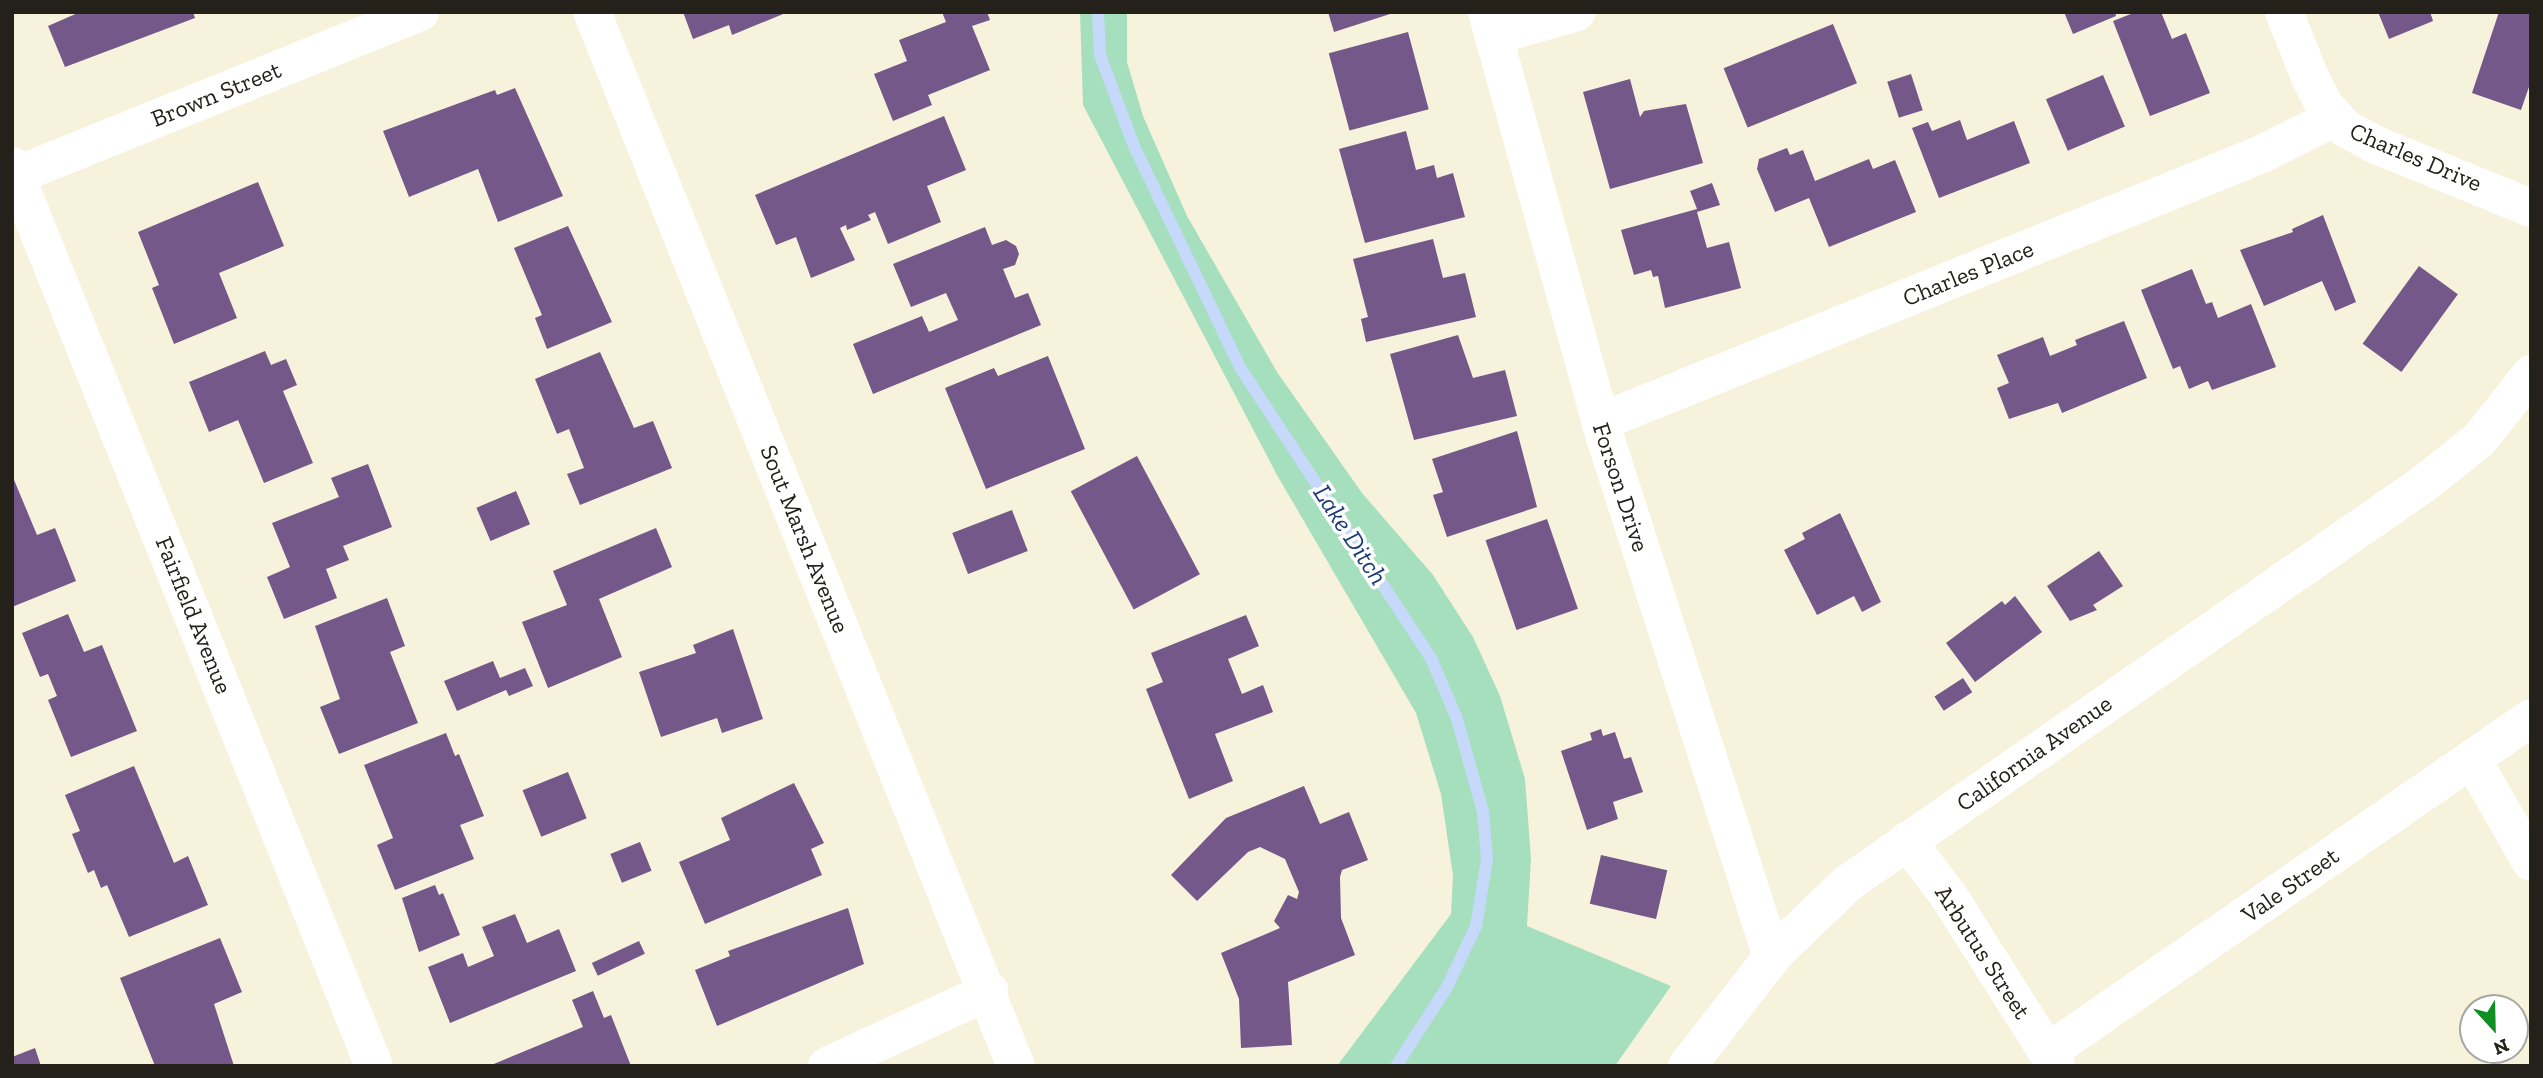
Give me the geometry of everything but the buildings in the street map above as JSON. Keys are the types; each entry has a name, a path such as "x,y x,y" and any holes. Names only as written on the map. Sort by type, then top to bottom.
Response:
{"street":[{"name":"Brown Street","path":"13,173 420,12"},
{"name":"Sout Marsh Avenue","path":"592,12 989,991 1016,1066"},
{"path":"1490,24 1577,12"},
{"name":"Charles Drive","path":"2284,12 2310,77 2334,118 2376,145 2531,208"},
{"name":"Forson Drive","path":"1490,24 1600,422 1772,957"},
{"name":"Charles Place","path":"1600,422 2262,154 2334,118"},
{"name":"Fairfield Avenue","path":"13,173 374,1066"},
{"name":"California Avenue","path":"1687,1066 1772,957 1839,890 2422,485 2479,440 2531,374"},
{"name":"Vale Street","path":"2052,1059 2531,718"},
{"path":"2472,759 2531,862"},
{"name":"Arbutus Street","path":"1907,841 1948,895 2052,1059"},
{"path":"827,1066 989,991"}],"green space":[{"path":"1080,12 1127,12 1127,62 1143,116 1187,216 1277,372 1362,493 1433,575 1473,637 1500,696 1525,779 1531,859 1527,926 1671,986 1615,1066 1337,1066 1451,914 1453,876 1441,794 1416,713 1277,475 1083,105"}],"waterway":[{"name":"Lake Ditch","path":"1098,12 1100,55 1134,146 1241,369 1431,658 1457,719 1483,812 1487,859 1476,926 1447,987 1396,1066"}]}
